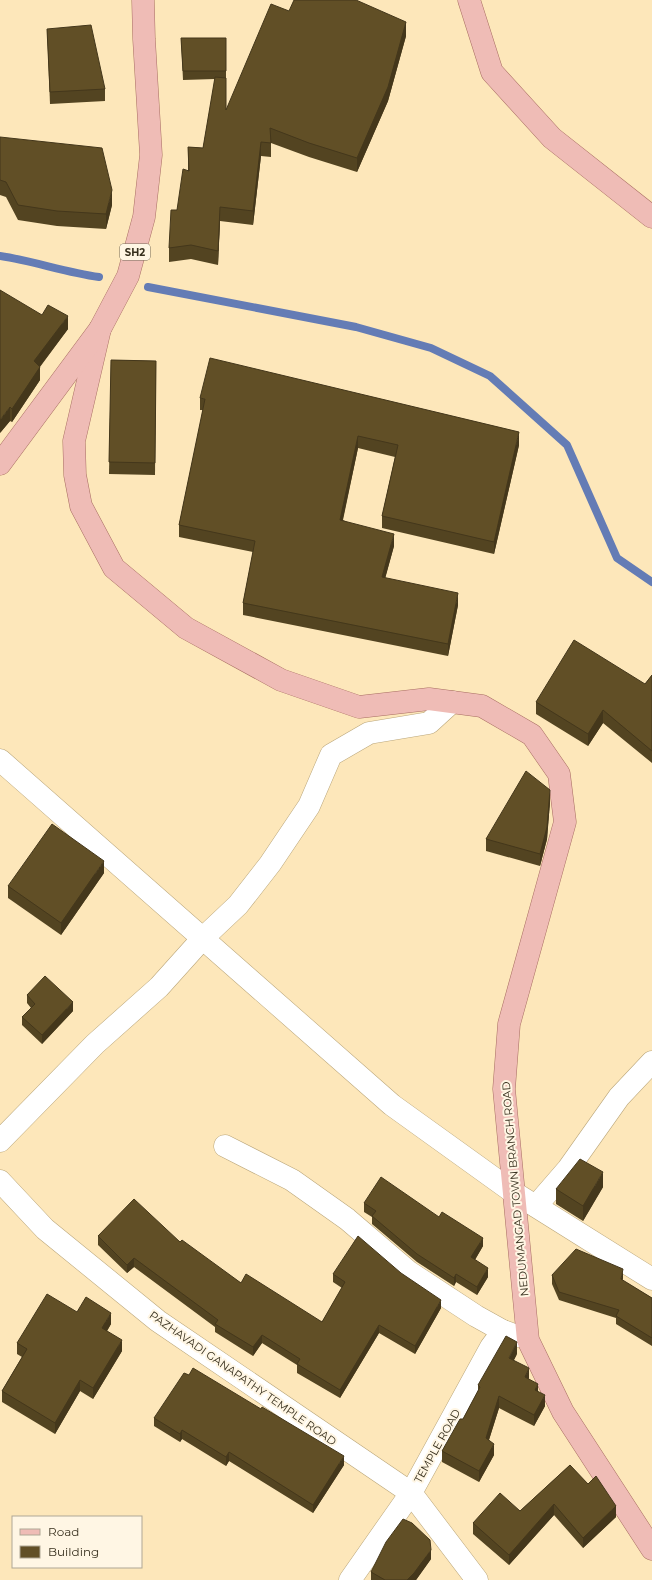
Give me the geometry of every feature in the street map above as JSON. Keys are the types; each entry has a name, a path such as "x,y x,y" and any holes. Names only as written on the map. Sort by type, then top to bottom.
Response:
{"main road":[{"name":"SH2","path":"0,464 100,329 128,276 144,217 151,155 143,0"},
{"path":"469,0 492,72 552,138 652,217"},
{"name":"NEDUMANGAD TOWN BRANCH ROAD","path":"100,329 74,442 75,475 81,506 114,568 186,628 281,680 359,707 429,699 482,706 532,735 559,774 566,822 509,1024 504,1089 528,1340 563,1412 652,1549"}],"street":[{"path":"0,1141 95,1044 159,987 203,938 238,905 270,864 309,806 331,755 369,733 428,723 452,702"},
{"path":"0,760 392,1105 513,1192 652,1279"},
{"path":"536,1206 568,1169 619,1096 652,1062"},
{"path":"225,1146 292,1180 347,1220 409,1272 476,1316 503,1331 528,1340"},
{"name":"PAZHAVADI GANAPATHY TEMPLE ROAD","path":"0,1181 46,1230 158,1321 411,1493 477,1580"},
{"name":"TEMPLE ROAD","path":"350,1580 411,1493 491,1348 503,1331"}],"building":[{"path":"294,0 356,0 406,22 388,87 357,158 309,143 270,128 271,143 261,142 253,211 220,207 218,251 191,245 169,248 171,210 177,210 183,169 189,171 188,147 203,148 215,77 226,78 226,110 271,4 289,11"},
{"path":"91,25 105,89 50,92 47,29"},
{"path":"181,38 226,38 226,71 183,71"},
{"path":"0,137 102,148 112,190 106,214 57,211 18,205 6,182 0,180"},
{"path":"0,290 42,315 48,305 68,316 34,361 40,367 12,409 10,407 0,420"},
{"path":"210,358 519,432 494,542 382,516 398,445 358,436 340,520 394,534 382,577 458,593 448,644 243,603 255,541 179,525 205,399 200,398"},
{"path":"111,360 156,361 155,463 109,462"},
{"path":"574,640 645,684 652,675 652,751 603,710 588,734 536,702"},
{"path":"526,771 550,790 547,827 540,854 486,839"},
{"path":"52,824 104,861 61,923 8,886"},
{"path":"45,976 73,1002 42,1035 22,1017 35,1004 27,995"},
{"path":"580,1159 603,1172 583,1206 556,1189"},
{"path":"381,1177 439,1217 442,1212 483,1238 471,1257 488,1268 477,1287 456,1274 454,1278 417,1254 372,1216 376,1211 364,1203"},
{"path":"134,1199 180,1242 182,1240 241,1283 246,1274 322,1322 345,1282 333,1274 358,1236 401,1273 441,1300 415,1346 379,1325 340,1390 297,1364 300,1359 262,1335 253,1347 215,1324 218,1320 134,1258 127,1265 98,1236"},
{"path":"576,1249 623,1269 621,1279 652,1298 652,1338 616,1316 619,1310 559,1292 552,1275"},
{"path":"47,1294 77,1312 86,1297 111,1313 102,1328 122,1340 93,1388 80,1380 55,1423 2,1391 27,1349 17,1343"},
{"path":"506,1336 517,1342 509,1358 529,1368 525,1377 538,1384 535,1390 545,1395 534,1415 499,1396 486,1438 494,1444 479,1471 442,1451 460,1419 463,1419 480,1387 478,1385"},
{"path":"193,1368 344,1456 313,1505 229,1452 226,1457 182,1430 180,1434 154,1418 184,1373 189,1375"},
{"path":"570,1465 588,1484 596,1476 616,1506 583,1538 554,1504 509,1555 473,1523 500,1493 520,1511"},
{"path":"403,1519 412,1523 430,1540 431,1550 407,1580 385,1580 371,1572 386,1542"}],"waterway":[{"path":"0,256 99,277"},
{"path":"148,287 356,327 431,348 490,376 567,445 617,558 652,582"}]}
